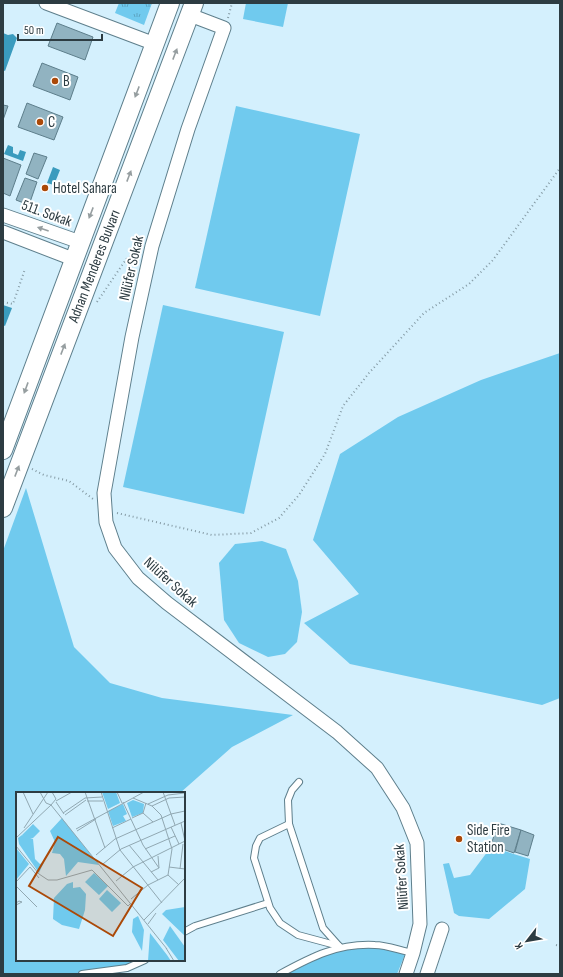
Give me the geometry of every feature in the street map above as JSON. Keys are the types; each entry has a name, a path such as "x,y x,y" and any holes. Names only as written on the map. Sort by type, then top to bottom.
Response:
{"main road":[{"name":"Adnan Menderes Bulvarı","path":"3,450 170,3"},
{"name":"Adnan Menderes Bulvarı","path":"3,508 192,9"}],"street":[{"path":"46,3 155,44"},
{"name":"Nilüfer Sokak","path":"192,9 224,28 188,130 152,246 132,337 104,493 106,522 115,548 138,578 167,603 337,732 377,768 403,808 417,843 420,924 413,954 406,974"},
{"name":"511. Sokak","path":"3,215 77,251"},
{"path":"3,232 77,251"},
{"path":"427,974 442,929"}],"lane":[{"path":"299,782 292,790 288,800 289,824 323,928 339,946"},
{"path":"289,824 260,838 256,846 254,858 268,903 280,923 298,935 339,946 375,944 413,954"},
{"path":"185,931 195,926 268,903"},
{"path":"280,974 307,959 339,946"},
{"path":"82,974 127,968 143,961"}],"path":[{"path":"20,464 44,475 69,481 105,510 212,535 251,533 279,518 299,495 325,454 343,406 424,313 469,284 493,260 560,168"},
{"path":"93,308 127,258 152,246"},
{"path":"3,302 13,304 25,269"},
{"path":"556,945 560,946"}],"green space":[{"path":"119,3 152,3 144,25 115,13"},
{"path":"246,3 288,3 283,27 243,19"},
{"path":"236,106 360,134 320,316 195,288"},
{"path":"163,305 284,332 244,514 123,487"},
{"path":"560,353 560,698 542,705 350,664 304,623 359,594 313,540 340,454 398,417 481,380"},
{"path":"26,488 74,647 110,683 162,698 293,715 232,747 181,792 16,792 16,961 142,961 93,972 3,974 3,551"},
{"path":"262,541 286,549 298,581 302,612 297,642 285,654 268,657 239,643 224,620 219,563 235,544"},
{"path":"491,847 530,859 525,889 489,919 459,916 454,913 443,864 449,863 454,878 470,875"},
{"path":"375,944 406,952 397,974 284,974 339,946"}],"shaded area":[{"path":"3,33 8,35 13,34 17,38 5,71 3,70"},
{"path":"8,145 13,147 13,153 18,155 20,150 26,152 23,161 4,154"},
{"path":"53,167 60,170 54,185 47,183"},
{"path":"3,305 12,308 5,326 3,325"}],"building":[{"path":"57,23 93,37 85,60 48,46"},
{"name":"B","path":"42,63 78,77 70,100 33,86"},
{"name":"C","path":"27,103 63,117 54,140 18,127"},
{"path":"3,105 8,106 3,120"},
{"path":"34,153 47,157 38,179 26,174"},
{"path":"3,158 21,165 10,196 3,193"},
{"path":"25,178 37,182 29,205 16,200"},
{"path":"498,823 521,830 514,853 491,845"},
{"path":"521,830 534,835 528,856 515,852"}],"place":[{"name":"B","path":"55,81"},
{"name":"C","path":"40,122"},
{"name":"Hotel Sahara","path":"45,188"},
{"name":"Side Fire Station","path":"459,839"}]}
